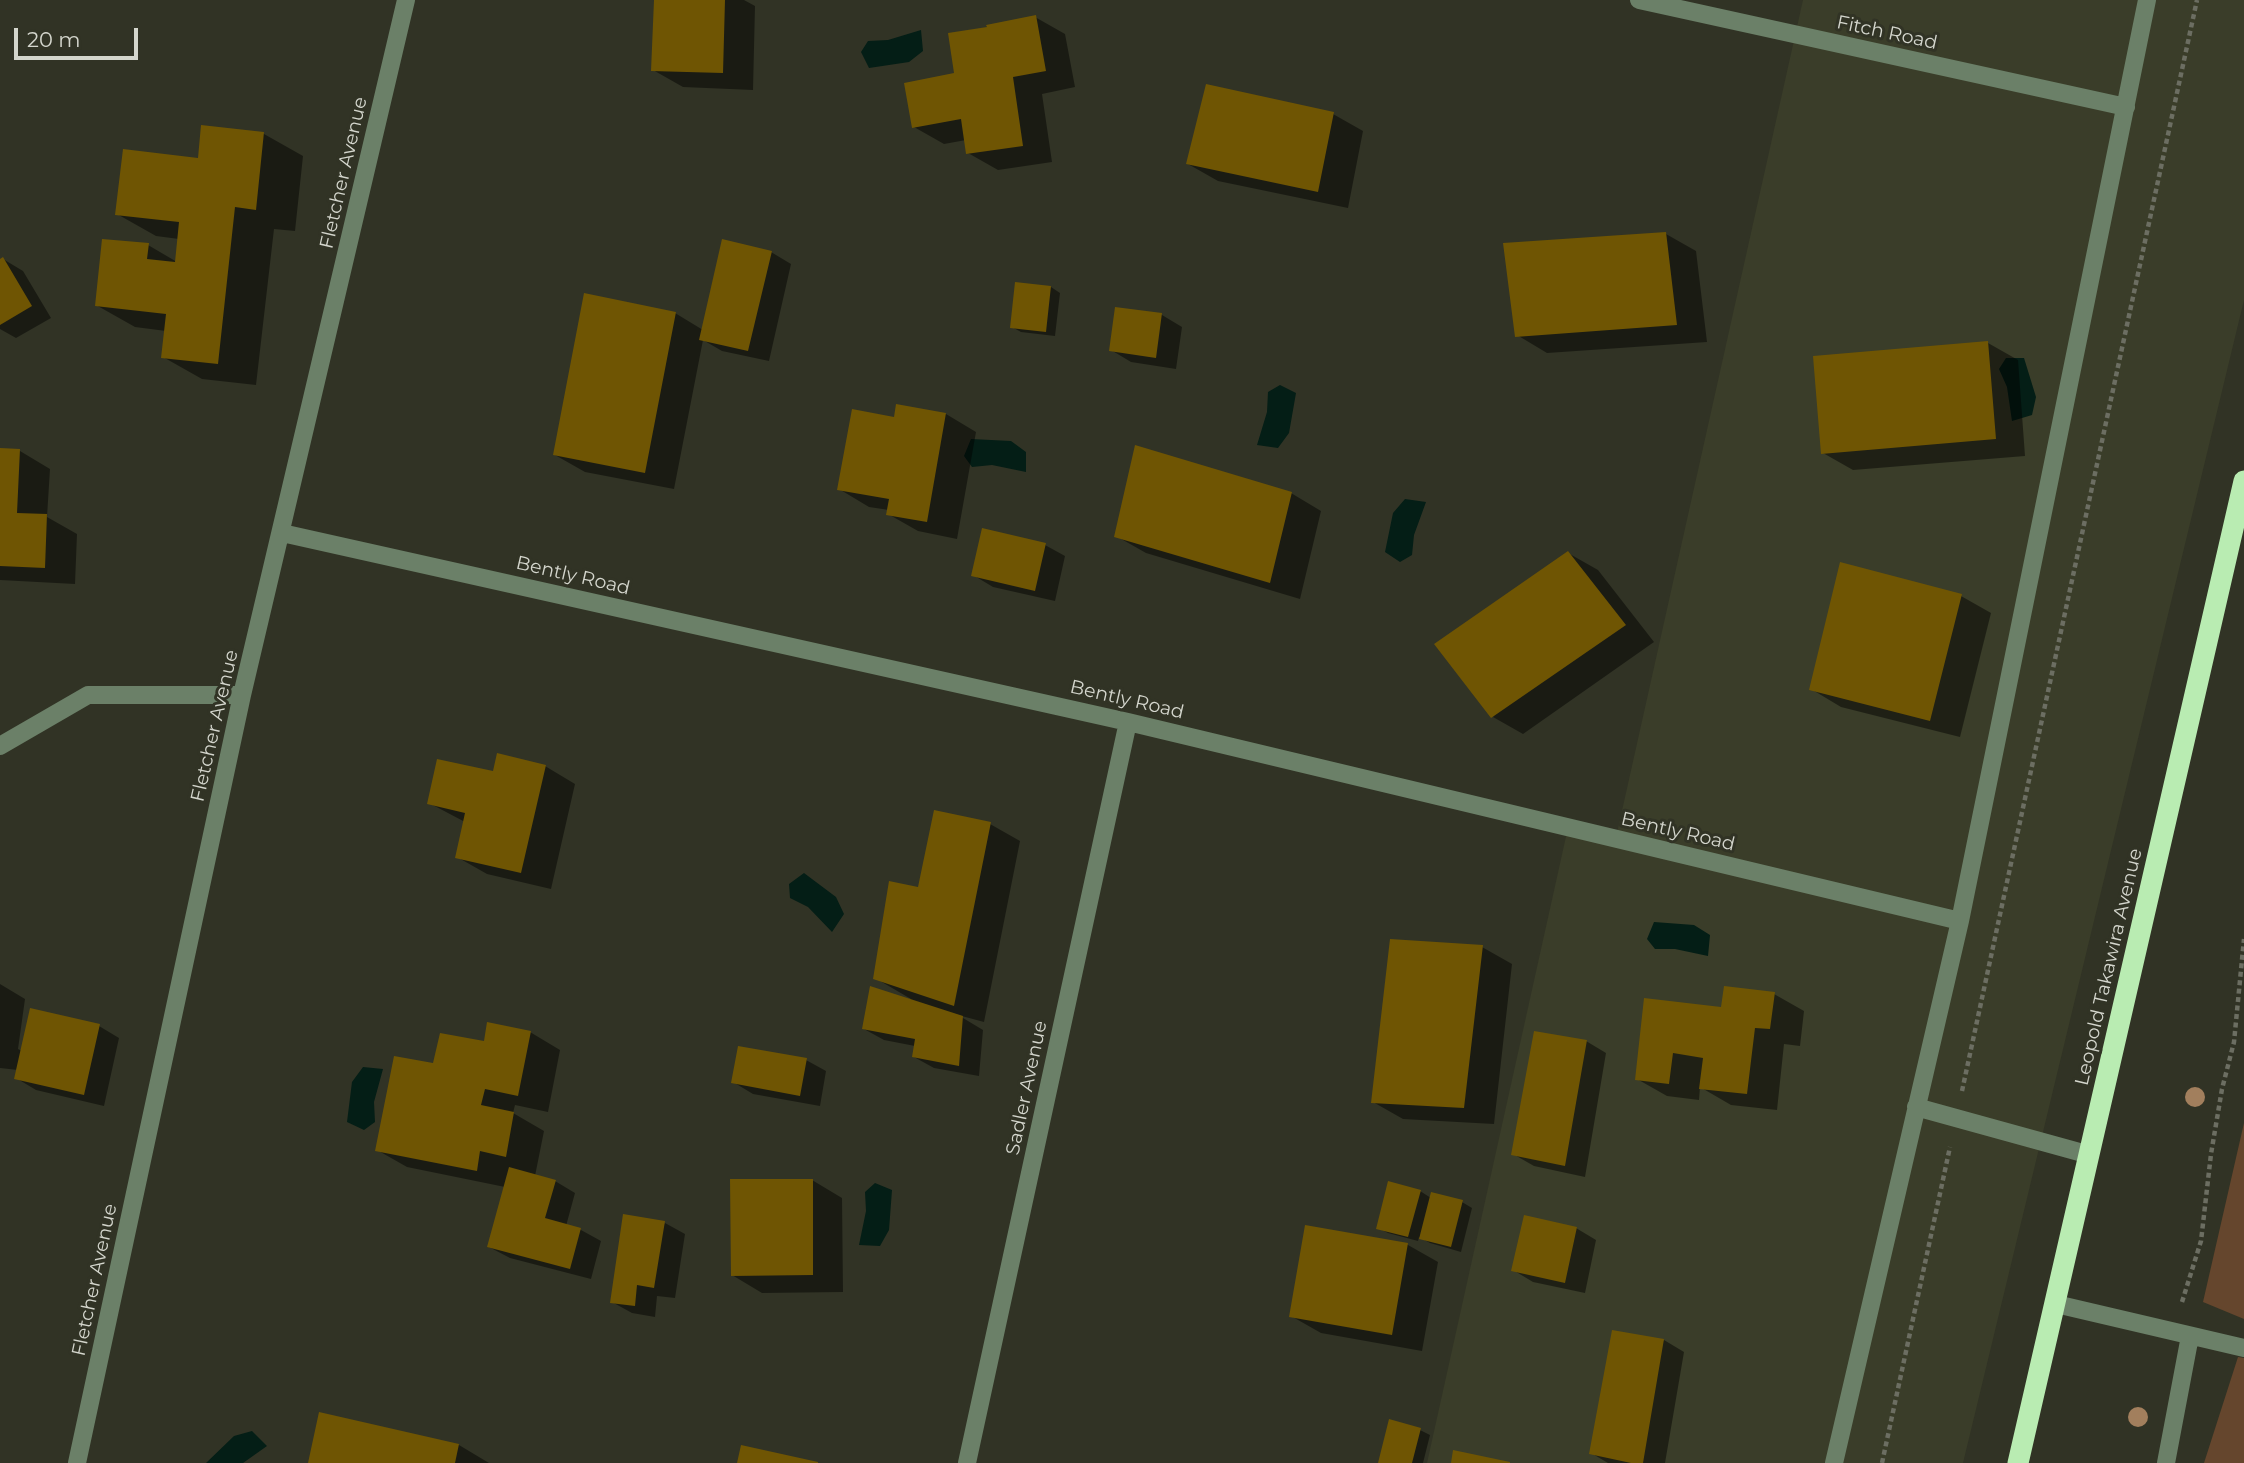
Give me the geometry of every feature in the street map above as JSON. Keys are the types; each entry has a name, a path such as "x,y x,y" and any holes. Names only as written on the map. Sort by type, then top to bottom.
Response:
{"highway":[{"name":"Leopold Takawira Avenue","path":"2018,1463 2244,481"}],"street":[{"name":"Fletcher Avenue","path":"77,1463 242,695 406,0"},
{"name":"Fitch Road","path":"1639,0 2126,107"},
{"path":"1834,1463 1960,921 2147,0"},
{"name":"Bently Road","path":"282,533 1128,722 1960,921"},
{"path":"0,746 88,695 242,695"},
{"name":"Sadler Avenue","path":"967,1463 1128,722"},
{"path":"1916,1107 2090,1155"},
{"path":"2056,1304 2244,1348"},
{"path":"2166,1463 2184,1334"}],"path":[{"path":"1882,1463 2197,0"},
{"path":"2184,1334 2184,1293 2202,1241 2222,1089 2234,1042 2244,939"}],"shaded area":[{"path":"1803,0 2244,0 2244,300 1963,1463 1427,1463 1567,832 1615,842"},
{"path":"921,30 923,51 909,62 869,68 861,52 868,41 888,40"},
{"path":"2006,358 2024,358 2036,397 2032,415 2012,421 2007,387 1999,369"},
{"path":"1280,385 1296,393 1289,433 1278,448 1257,445 1267,412 1268,392"},
{"path":"971,439 1011,441 1026,452 1026,472 992,465 972,467 964,456"},
{"path":"1405,499 1426,502 1414,535 1412,555 1400,562 1385,552 1393,513"},
{"path":"804,873 836,897 844,914 832,932 808,907 790,898 789,884"},
{"path":"1654,922 1694,925 1710,935 1708,956 1675,949 1655,949 1647,939"},
{"path":"363,1067 383,1069 374,1102 375,1122 364,1130 347,1122 352,1082"},
{"path":"2244,1123 2244,1319 2203,1302"},
{"path":"875,1183 892,1190 889,1230 880,1246 859,1245 866,1211 865,1192"},
{"path":"2238,1357 2244,1358 2244,1463 2204,1463"},
{"path":"252,1431 267,1446 243,1463 206,1463 234,1436"}],"building":[{"path":"654,0 725,0 723,73 651,71"},
{"path":"1036,15 1046,71 1013,77 1023,146 966,154 961,119 912,128 904,83 954,73 948,33"},
{"path":"1206,84 1334,112 1318,192 1186,164"},
{"path":"201,125 264,132 256,210 235,207 218,364 161,358 166,314 95,306 102,239 149,243 147,259 175,262 179,222 115,215 123,149 198,158"},
{"path":"1666,232 1677,325 1515,337 1503,243"},
{"path":"722,239 772,251 748,351 699,340"},
{"path":"3,257 32,306 0,325 0,259"},
{"path":"1015,282 1051,286 1046,332 1010,328"},
{"path":"584,293 676,312 645,473 553,455"},
{"path":"1115,307 1162,313 1156,358 1109,351"},
{"path":"1988,341 1996,439 1821,454 1813,356"},
{"path":"896,404 946,413 927,522 886,515 889,499 837,490 852,409 894,417"},
{"path":"1135,445 1292,492 1270,583 1114,537"},
{"path":"0,448 20,449 17,513 47,514 45,568 0,566"},
{"path":"982,528 1046,543 1035,591 971,576"},
{"path":"1568,551 1626,625 1491,718 1434,644"},
{"path":"1840,562 1962,594 1930,721 1809,690"},
{"path":"497,753 546,765 521,873 455,858 465,813 427,804 437,759 493,771"},
{"path":"934,810 991,822 954,1006 873,979 889,881 918,887"},
{"path":"1390,939 1483,945 1464,1108 1371,1103"},
{"path":"870,986 963,1016 959,1066 912,1057 915,1039 862,1029"},
{"path":"1724,986 1775,992 1770,1029 1755,1028 1747,1094 1699,1089 1703,1058 1673,1053 1669,1084 1635,1080 1644,998 1721,1007"},
{"path":"30,1008 100,1024 84,1095 14,1079"},
{"path":"487,1022 531,1031 518,1096 485,1089 481,1105 514,1112 506,1157 480,1151 477,1171 375,1151 394,1056 433,1063 440,1033 484,1041"},
{"path":"1534,1031 1587,1040 1565,1166 1511,1155"},
{"path":"738,1046 807,1058 800,1096 731,1083"},
{"path":"509,1167 556,1180 545,1218 581,1228 570,1269 487,1247"},
{"path":"730,1179 813,1179 813,1275 731,1276"},
{"path":"1388,1181 1421,1190 1408,1237 1376,1229"},
{"path":"1431,1192 1463,1200 1451,1247 1419,1239"},
{"path":"623,1214 665,1221 654,1288 637,1285 635,1306 610,1303"},
{"path":"1524,1215 1577,1227 1565,1283 1511,1271"},
{"path":"1305,1225 1408,1243 1392,1335 1289,1317"},
{"path":"1612,1330 1664,1339 1643,1463 1589,1454"},
{"path":"319,1412 459,1444 455,1463 308,1463"},
{"path":"1389,1419 1421,1428 1412,1463 1378,1463"},
{"path":"741,1445 818,1462 818,1463 737,1463"},
{"path":"1453,1450 1510,1462 1510,1463 1451,1463"}]}
